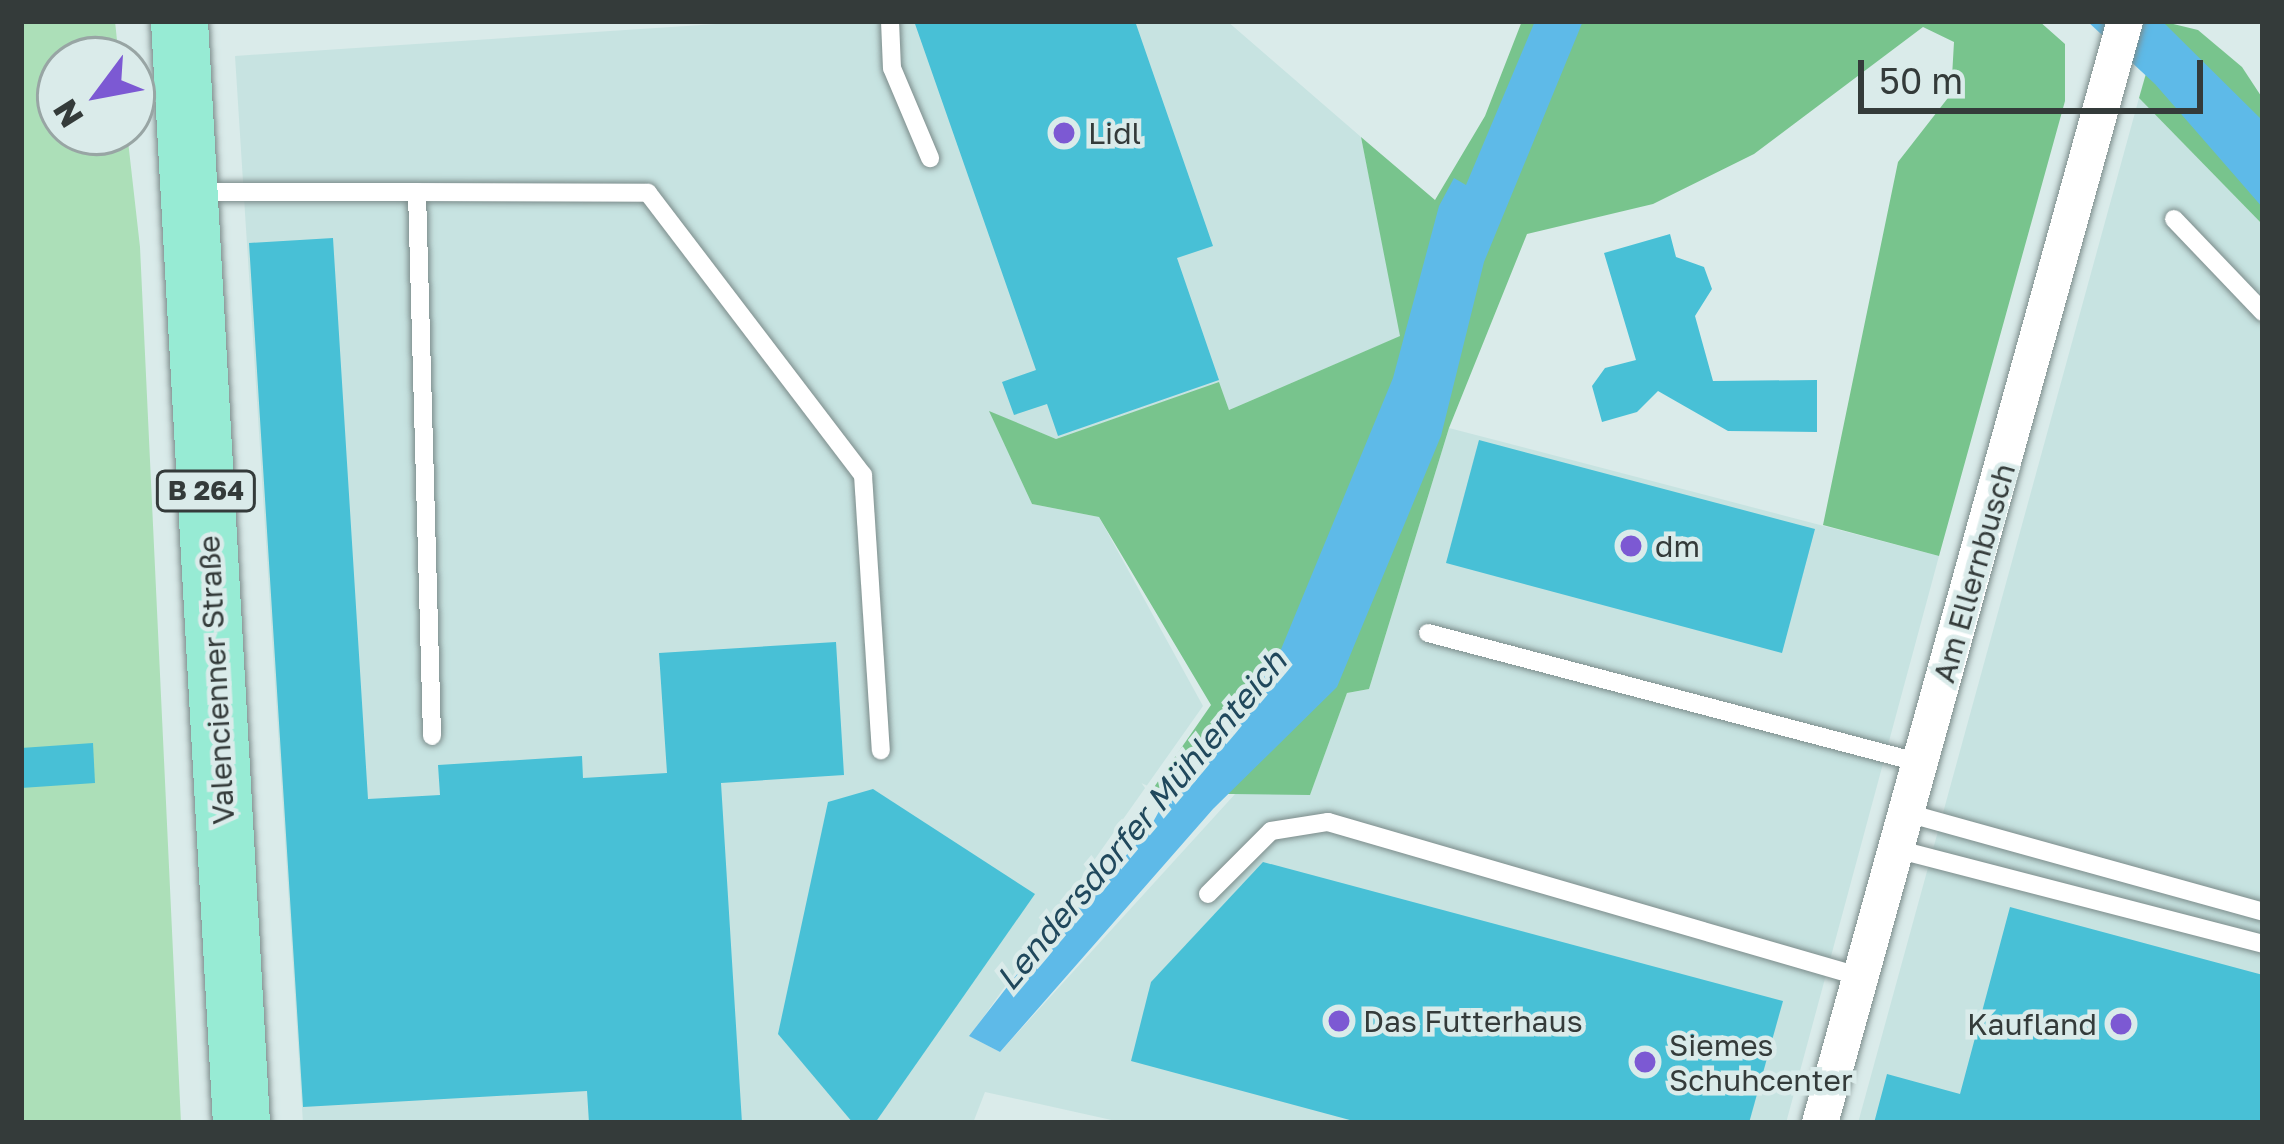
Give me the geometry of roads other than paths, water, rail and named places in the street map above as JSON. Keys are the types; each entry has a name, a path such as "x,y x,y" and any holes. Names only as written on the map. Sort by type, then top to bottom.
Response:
{"main road":[{"name":"Valencienner Straße","path":"179,21 241,1123"}],"street":[{"name":"Am Ellernbusch","path":"1820,1123 2125,21"}],"lane":[{"path":"890,21 892,68 930,158"},
{"path":"189,192 648,194 862,475 880,750"},
{"path":"417,192 432,736"},
{"path":"2174,219 2263,313"},
{"path":"1428,633 1921,763"},
{"path":"1907,813 2263,912"},
{"path":"1208,894 1271,831 1328,822 1858,976"},
{"path":"1896,849 2263,944"}],"water":[{"path":"1535,21 1583,21 1484,262 1441,436 1337,687 1213,809 1000,1052 969,1036 1028,960 1147,833 1174,784 1277,659 1393,378 1439,206 1454,178 1466,185"},
{"path":"2087,21 2162,21 2263,121 2263,208 2155,84"}],"place":[{"name":"Lidl","path":"1064,133"},
{"name":"dm","path":"1631,546"},
{"name":"Das Futterhaus","path":"1339,1021"},
{"name":"Kaufland","path":"2121,1024"},
{"name":"Siemes Schuhcenter","path":"1645,1062"}],"water label":[{"name":"Lendersdorfer Mühlenteich","path":"1141,820"}]}
